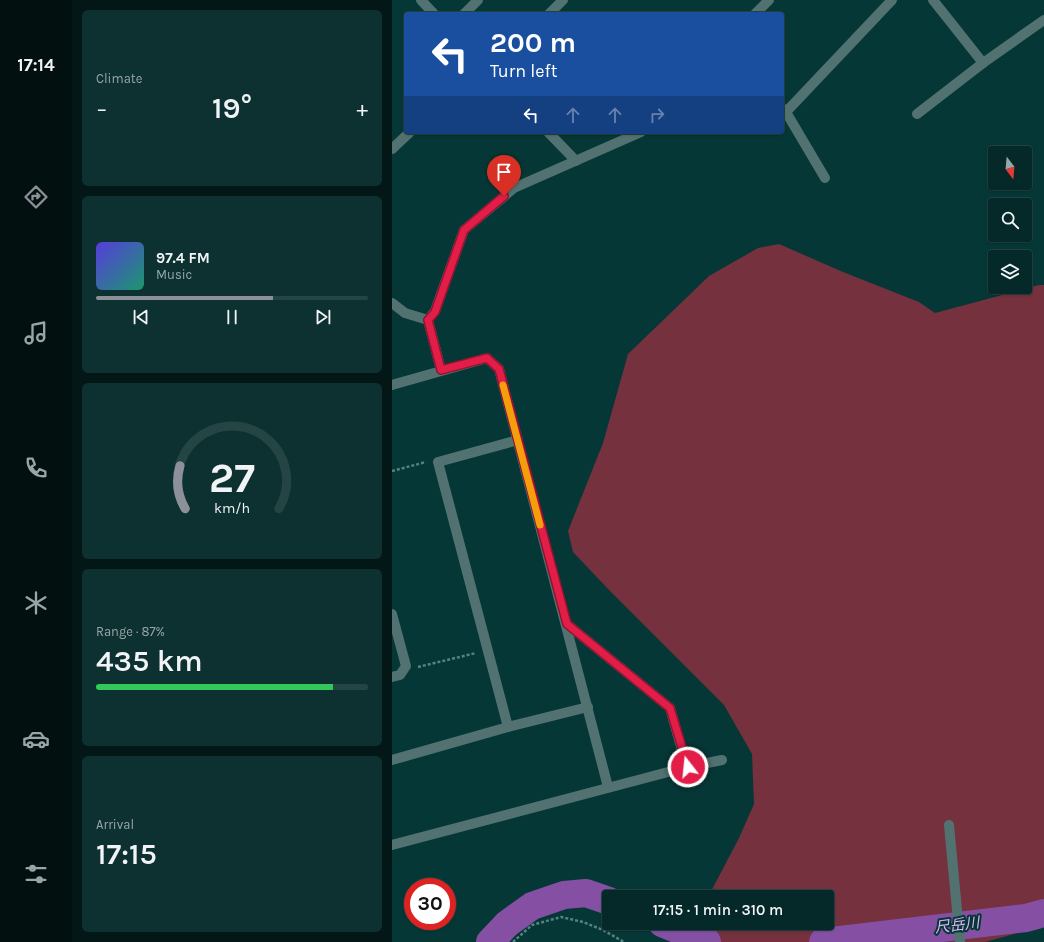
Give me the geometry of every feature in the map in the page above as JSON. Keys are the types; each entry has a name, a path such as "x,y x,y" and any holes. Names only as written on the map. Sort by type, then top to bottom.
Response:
{"street":[{"path":"420,0 432,12"},
{"path":"466,12 478,0"},
{"path":"551,12 563,0"},
{"path":"757,12 769,0"},
{"path":"825,178 784,110 892,0"},
{"path":"933,0 983,63"},
{"path":"917,114 983,63 1044,20"},
{"path":"392,149 408,134"},
{"path":"550,134 576,161"},
{"path":"428,320 435,312 464,230 514,188 637,134"},
{"path":"392,303 405,313 428,320"},
{"path":"428,320 441,370"},
{"path":"392,385 487,358 499,369 567,624 608,787"},
{"path":"508,727 438,462 518,440"},
{"path":"392,614 406,666 400,675 392,677"},
{"path":"567,624 670,708 688,767"},
{"path":"392,760 508,727 588,707"},
{"path":"392,845 608,787 722,760"},
{"path":"949,825 960,942"}],"path":[{"path":"392,471 429,461 438,462"},
{"path":"406,666 413,669 488,650"},
{"path":"513,942 532,925 561,917 583,922 603,930 624,942"}],"shaded area":[{"path":"779,244 843,272 919,302 935,313 1006,294 1032,294 1032,287 1044,285 1044,926 985,942 696,942 697,930 834,930 834,890 712,890 739,838 754,804 752,754 724,705 573,552 568,531 603,443 628,354 709,276 758,248"}],"waterway":[{"name":"尺岳川","path":"490,942 507,924 532,906 564,895 586,893 602,899"},
{"name":"尺岳川","path":"823,942 1026,918 1044,913"},
{"name":"尺岳川","path":"679,930 707,942"}],"slow traffic":[{"path":"503,385 540,525"}],"route":[{"path":"504,196 464,230 435,312 428,320 441,370 487,358 499,369 567,624 670,708 688,767"}]}
